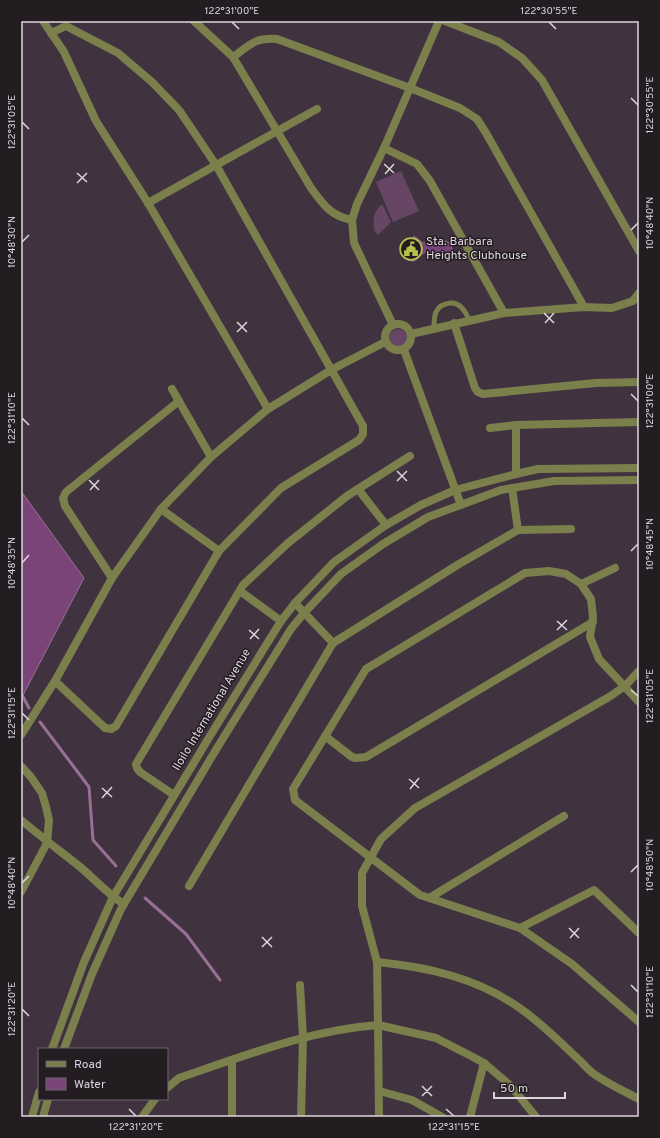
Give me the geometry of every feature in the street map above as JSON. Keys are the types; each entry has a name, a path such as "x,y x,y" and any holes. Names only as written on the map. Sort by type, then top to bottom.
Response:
{"street":[{"path":"43,21 64,52 96,121 148,203 268,410"},
{"path":"194,21 233,57 311,188 328,210 344,218 352,220"},
{"path":"393,325 354,243 352,220 357,204 384,148 439,21"},
{"path":"445,21 499,42 522,58 542,80 635,236 639,251"},
{"path":"51,33 66,26 118,53 152,82 179,110 216,165 363,426 364,434 359,440 281,488 219,551 116,726 111,729 104,728 55,681"},
{"path":"233,57 257,40 267,38 277,39 460,108 476,119 486,133 584,307"},
{"path":"148,203 318,109"},
{"path":"384,148 417,164 430,181 504,313"},
{"path":"411,334 454,323 504,313 584,307 612,308 633,301 639,293"},
{"path":"454,323 475,388 478,392 483,394 596,383 639,382"},
{"path":"400,324 407,327 411,334 409,346 404,350 396,351 390,348 385,342 384,335 387,329 393,325 400,324"},
{"path":"21,735 23,725 55,681 112,578 161,509 211,457 268,410 332,370 385,342"},
{"path":"404,350 461,505"},
{"path":"172,389 211,457"},
{"path":"112,578 65,506 63,498 66,492 179,401"},
{"path":"490,428 516,425 639,422"},
{"path":"516,425 516,474"},
{"path":"174,795 140,772 136,764 243,585 288,543 347,496 410,456"},
{"name":"Iloilo International Avenue","path":"52,1048 84,962 113,897 254,662 281,621 295,603 334,562 386,525 421,505 455,490 538,469 639,468"},
{"name":"Iloilo International Avenue","path":"64,1048 92,974 124,904 262,674 304,613 342,574 383,544 428,517 501,490 554,481 639,480"},
{"path":"512,488 518,530"},
{"path":"358,489 386,525"},
{"path":"161,509 219,551"},
{"path":"189,886 333,643 459,564 518,530 571,529"},
{"path":"581,584 615,568"},
{"path":"639,702 599,659 590,637 593,622 591,599 581,584 566,574 549,571 525,573 366,669 293,789 295,800 420,895 520,928 572,964 639,1022"},
{"path":"240,591 281,621"},
{"path":"295,603 333,643"},
{"path":"325,736 352,757 366,757 593,622"},
{"path":"378,1117 377,962 362,906 362,873 381,839 415,808 625,686 639,671"},
{"path":"21,766 31,776 42,793 49,820 47,843 21,892"},
{"path":"431,898 564,816"},
{"path":"21,820 47,843 80,867 113,897 124,904"},
{"path":"520,928 594,890 639,933"},
{"path":"377,962 408,965 443,972 469,981 497,994 521,1009 538,1023 594,1074 639,1099"},
{"path":"300,985 302,1037 301,1117"},
{"path":"168,1087 179,1078 302,1037 362,1026 378,1025 436,1038 484,1064 511,1086 536,1117"},
{"path":"232,1060 232,1117"},
{"path":"470,1117 484,1064"},
{"path":"379,1091 412,1100 442,1117"},
{"path":"32,1117 38,1096"},
{"path":"43,1117 48,1100"},
{"path":"142,1117 154,1100"}],"lane":[{"path":"434,328 435,314 442,306 448,303 454,303 461,307 467,314 469,320"}],"shaded area":[{"path":"401,171 419,211 393,222 376,182"},
{"path":"382,204 391,222 378,235 375,232 374,220 375,213"},
{"path":"398,329 404,332 407,338 404,344 398,347 392,344 389,338 392,332"}],"water":[{"path":"414,236 423,243 432,243 442,240 450,243 452,249 445,257 428,251 414,261 409,260 404,257 402,250 407,244 412,242"},
{"path":"21,491 84,578 21,699"}],"waterway":[{"path":"21,693 29,708"},
{"path":"40,722 89,787 93,840 116,866"},
{"path":"145,898 186,934 220,980"}],"place":[{"name":"Sta. Barbara Heights Clubhouse","path":"411,249"}]}
